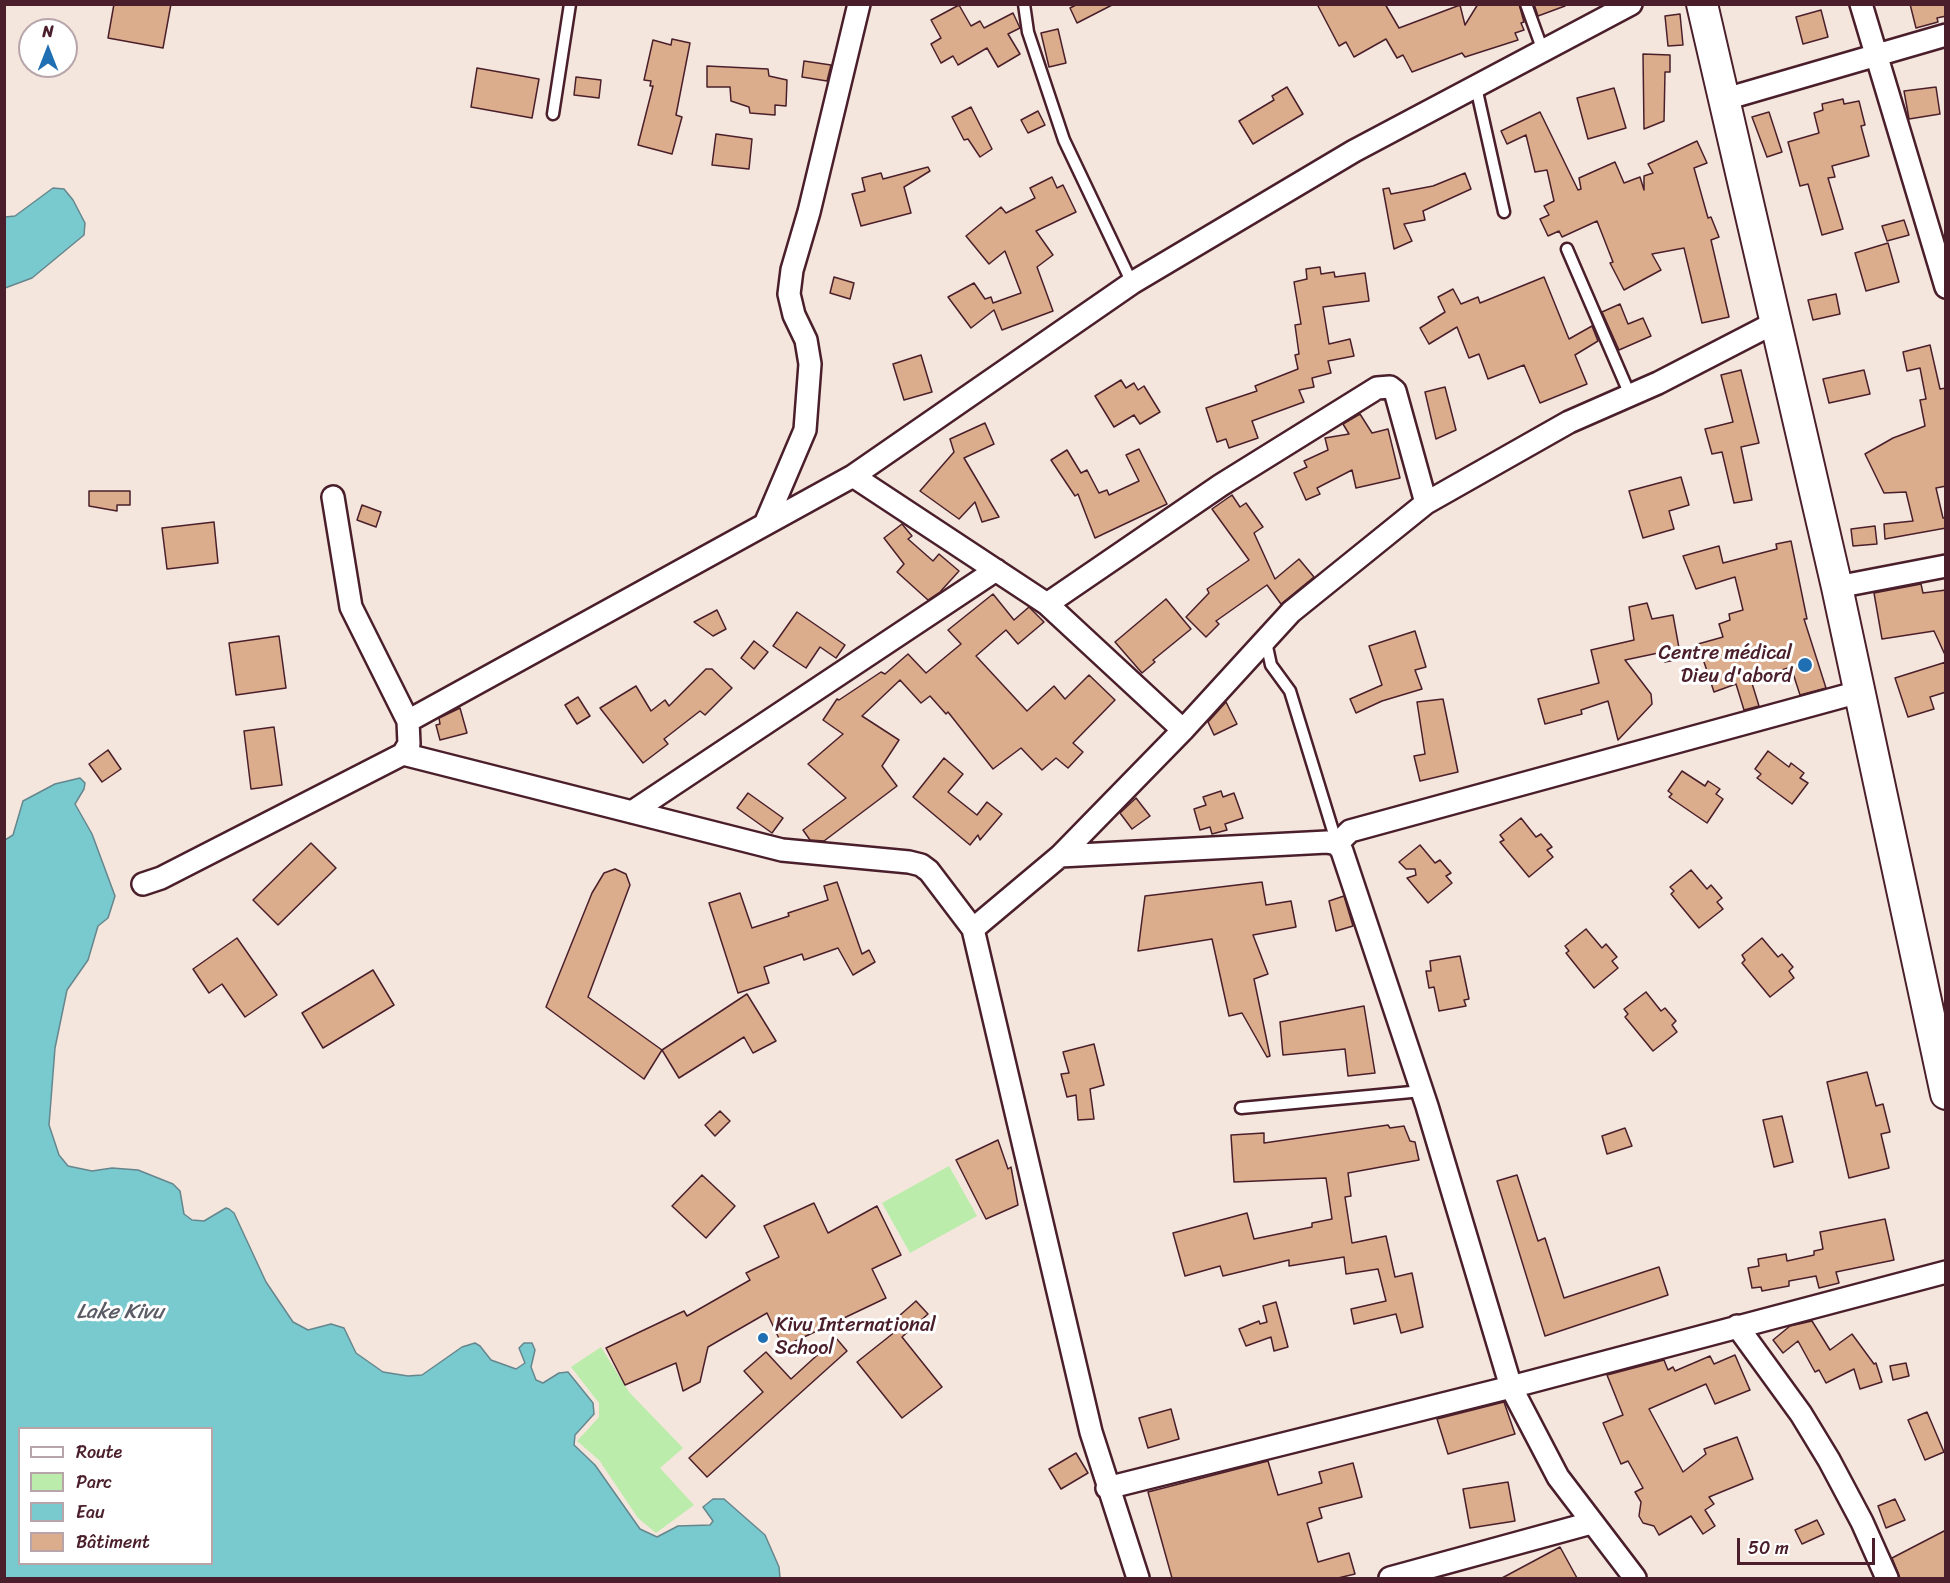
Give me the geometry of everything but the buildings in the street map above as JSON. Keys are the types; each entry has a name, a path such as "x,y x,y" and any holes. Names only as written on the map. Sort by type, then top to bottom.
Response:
{"street":[{"path":"765,524 805,430 810,364 806,340 794,315 789,294 792,270 809,212 859,4"},
{"path":"408,721 853,476 1132,283 1354,151 1631,4"},
{"path":"1702,4 1722,100 1776,322 1858,692 1936,1017 1946,1094"},
{"path":"1861,4 1946,287"},
{"path":"1722,100 1876,57 1946,34"},
{"path":"972,929 1060,856 1266,642 1291,612 1426,503 1521,447 1658,383 1776,322"},
{"path":"1047,604 1221,485 1377,388 1390,387 1395,391 1426,503"},
{"path":"853,476 1047,604 1183,729"},
{"path":"143,884 161,878 403,754 408,744 408,721 351,608 333,497"},
{"path":"1836,587 1946,566"},
{"path":"632,812 996,570"},
{"path":"1337,844 1350,831 1858,692"},
{"path":"403,754 790,852 921,865 929,871 972,929 1091,1432 1107,1488 1138,1578"},
{"path":"1060,856 1327,842 1337,844 1346,860 1422,1091 1511,1388 1558,1477 1635,1578"},
{"path":"1107,1488 1511,1388 1946,1272"},
{"path":"1737,1326 1801,1414 1829,1460 1862,1522 1887,1578"},
{"path":"1390,1578 1591,1523"}],"lane":[{"path":"553,114 570,4"},
{"path":"1024,4 1028,32 1064,140 1132,283"},
{"path":"1526,4 1543,51"},
{"path":"1476,87 1504,212"},
{"path":"1567,249 1630,395"},
{"path":"1266,642 1271,664 1290,691 1337,844"},
{"path":"1241,1108 1422,1091"}],"green space":[{"path":"949,1166 977,1216 910,1253 882,1203"},
{"path":"601,1347 629,1392 683,1448 660,1468 694,1505 656,1533 638,1518 599,1460 577,1441 599,1417 599,1403 571,1367"}],"water":[{"path":"53,188 64,189 73,200 85,223 84,235 32,278 5,288 5,217 15,216"},
{"name":"Lake Kivu","path":"80,778 85,783 75,804 92,834 115,896 108,918 98,926 88,960 67,990 55,1048 49,1125 59,1155 68,1166 92,1171 112,1168 138,1170 173,1184 180,1191 184,1214 192,1220 204,1221 226,1208 229,1209 234,1213 266,1282 293,1322 308,1330 331,1324 344,1328 356,1353 383,1372 408,1376 422,1375 462,1347 475,1343 491,1360 516,1369 525,1363 519,1348 524,1343 532,1343 535,1350 531,1367 536,1380 543,1383 559,1373 568,1372 593,1403 594,1414 575,1435 574,1445 595,1465 640,1529 657,1537 678,1526 710,1525 713,1521 703,1507 713,1499 724,1499 765,1535 779,1567 780,1578 5,1578 5,840 13,835 23,801 55,784"}],"place":[{"name":"Centre médical Dieu d'abord","path":"1805,665"},
{"name":"Kivu International School","path":"763,1338"}]}
